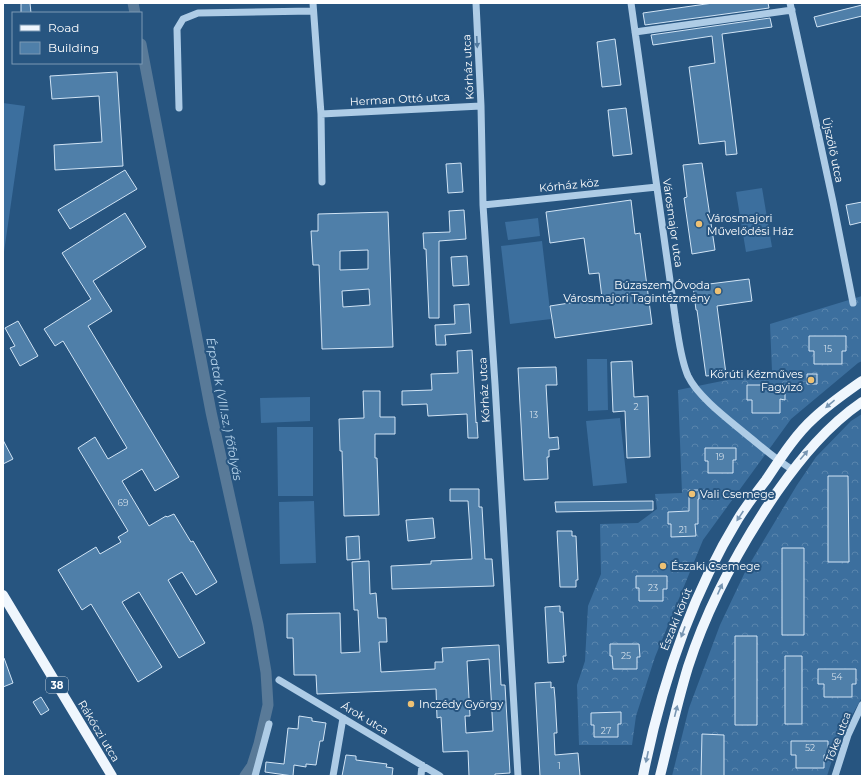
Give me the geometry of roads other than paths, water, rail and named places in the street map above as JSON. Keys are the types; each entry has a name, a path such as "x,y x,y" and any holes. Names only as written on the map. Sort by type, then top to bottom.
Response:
{"main road":[{"name":"Északi körút","path":"643,776 652,733 674,657 701,588 738,519 778,462 813,418 836,399 862,381"},
{"path":"660,776 689,666 703,628 728,572 758,521 793,470 816,441 862,402"},
{"name":"Rákóczi utca","path":"3,595 112,776"}],"street":[{"name":"Kórház utca","path":"476,3 483,205 496,392 518,776"},
{"name":"Városmajor utca","path":"631,3 682,360 689,378 697,390 778,462 793,470"},
{"path":"179,108 177,29 183,19 198,13 313,7 321,114 322,182"},
{"path":"635,32 791,7"},
{"name":"Újszőlő utca","path":"791,7 853,303"},
{"name":"Herman Ottó utca","path":"321,114 480,106"},
{"name":"Kórház köz","path":"483,205 657,187"},
{"name":"Árok utca","path":"279,680 440,776"},
{"name":"Tőke utca","path":"835,776 848,735 862,705"},
{"path":"333,776 343,718"},
{"path":"255,776 269,724"},
{"path":"421,776 422,765"}],"waterway":[{"name":"Érpatak (VIII.sz.) főfolyás","path":"133,3 135,12"},
{"name":"Érpatak (VIII.sz.) főfolyás","path":"142,49 211,412 258,625 266,672 268,705 252,766 245,776"}],"place":[{"name":"Városmajori Művelődési Ház","path":"699,224"},
{"name":"Búzaszem Óvoda Városmajori Tagintézmény","path":"718,291"},
{"name":"Körúti Kézműves Fagyizó","path":"811,380"},
{"name":"Vali Csemege","path":"692,494"},
{"name":"Északi Csemege","path":"663,566"},
{"name":"Inczédy György","path":"411,704"}]}
